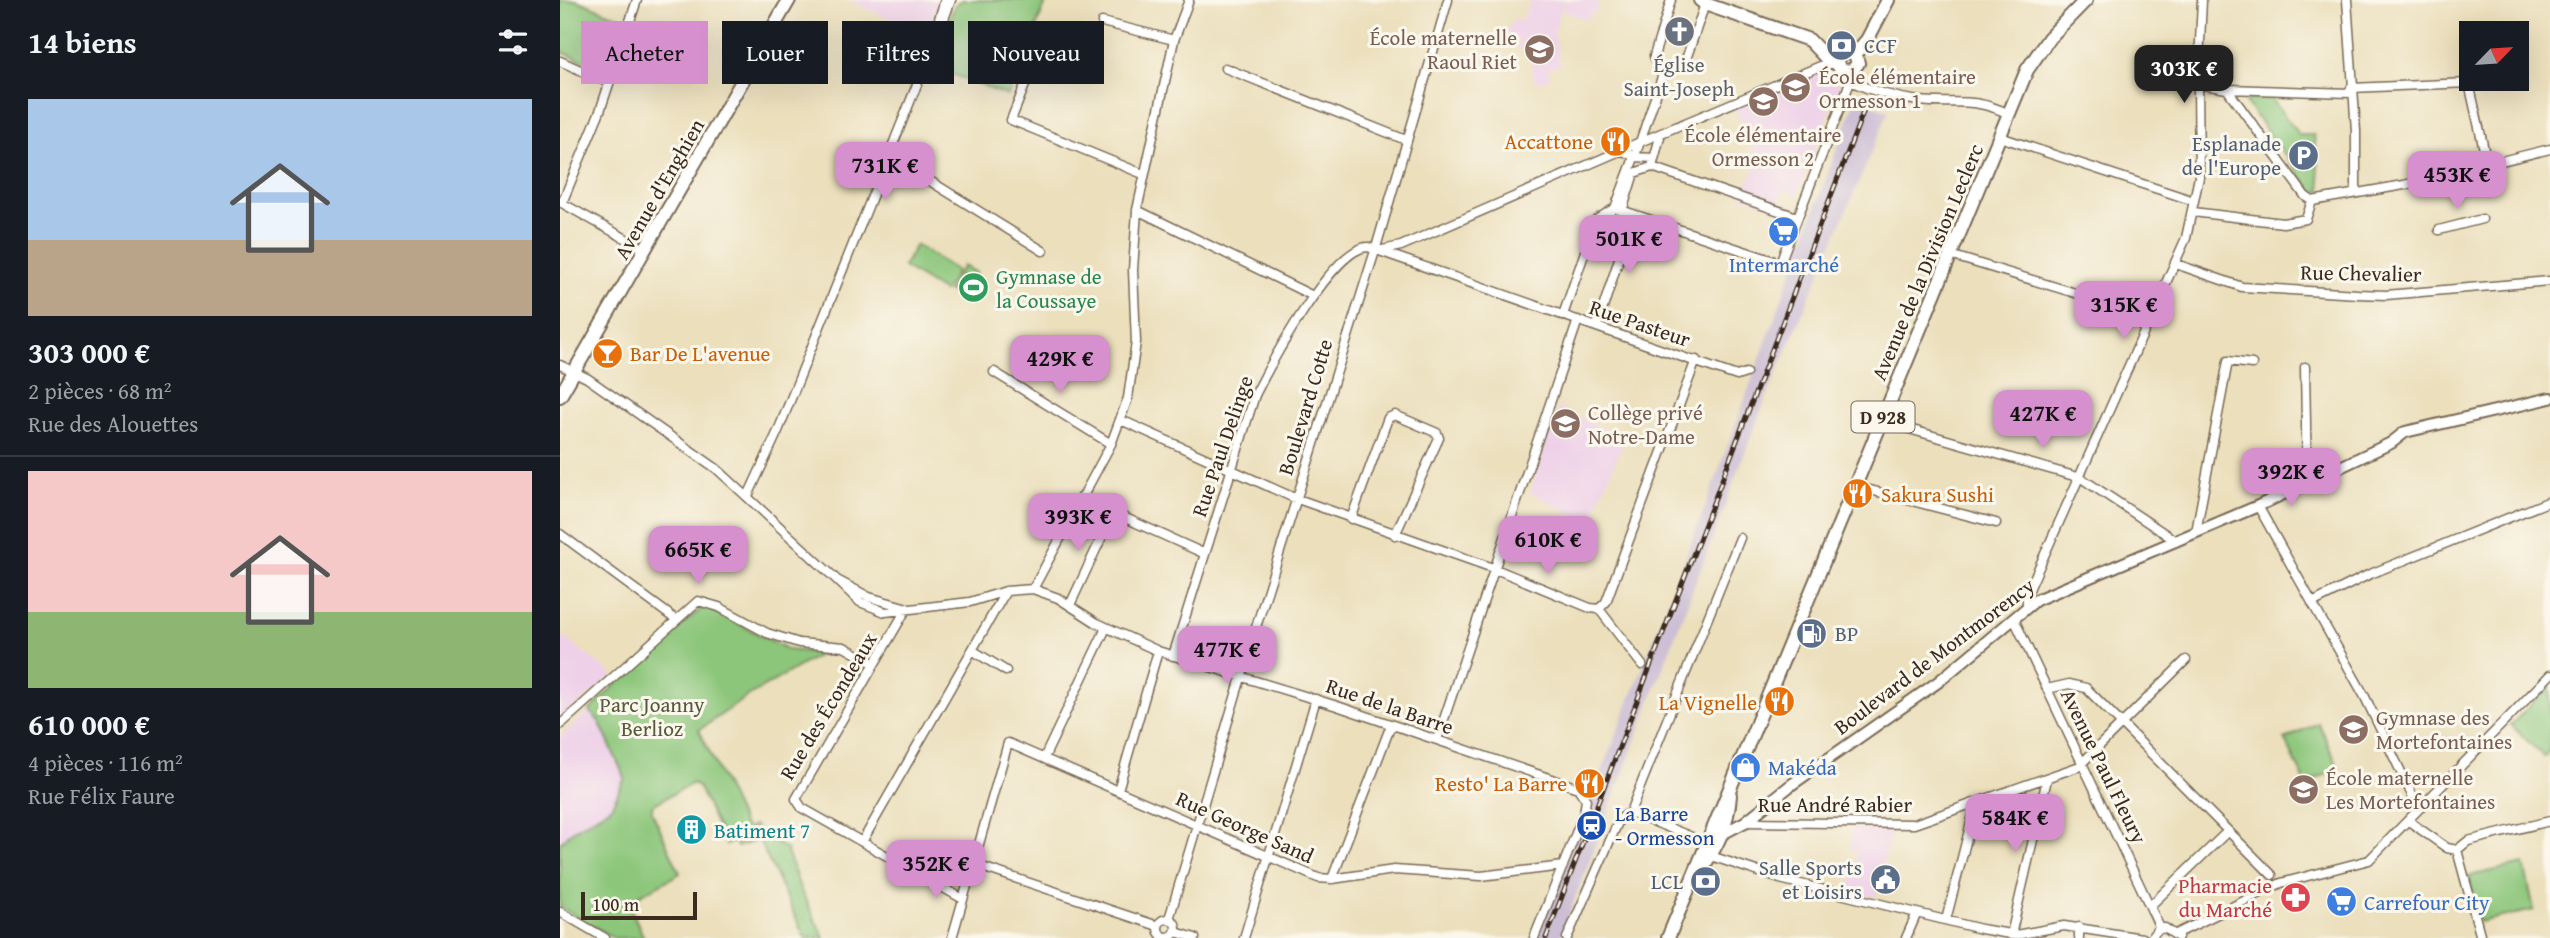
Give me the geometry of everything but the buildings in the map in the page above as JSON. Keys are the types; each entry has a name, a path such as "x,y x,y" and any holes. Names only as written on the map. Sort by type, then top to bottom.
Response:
{"main road":[{"name":"Avenue d'Enghien","path":"560,396 789,0"},
{"path":"1855,54 1867,40 1888,0"},
{"name":"Avenue de la Division Leclerc","path":"1709,850 1733,819 1731,787 2033,58 2086,0"},
{"path":"1703,2 1809,40 1849,77 1857,65 1855,54"},
{"path":"1833,62 1843,50 1855,54"},
{"name":"Avenue de la Division Leclerc","path":"1668,938 1709,850 1733,819"}],"street":[{"path":"630,21 637,0"},
{"path":"938,21 945,0"},
{"path":"945,21 951,0"},
{"path":"560,365 575,372 678,440 748,496 840,585 871,608 885,612 970,602 1006,591 1033,589 1121,421 1136,342 1133,270 1137,210 1174,40 1189,0"},
{"name":"Boulevard Cotte","path":"1169,919 1296,498 1375,251 1448,0"},
{"path":"1664,71 1654,55 1671,0"},
{"path":"2027,606 2027,594 2176,264 2193,212 2199,177 2198,84 2202,0"},
{"path":"2347,0 2351,90 2356,131 2356,192"},
{"path":"1664,71 1674,72 1684,65 1703,2"},
{"path":"1104,22 1174,40"},
{"path":"560,61 581,70"},
{"name":"Rue Paul Delinge","path":"1173,656 1203,553 1255,396 1274,356 1313,296 1353,251 1368,247 1375,251 1401,246 1833,62"},
{"path":"1224,68 1406,140"},
{"path":"1563,315 1596,220 1618,209 1664,71"},
{"path":"1618,209 1780,263 1849,77 1878,93 1919,101 1976,101 2009,114"},
{"path":"2198,84 2252,93 2469,83 2487,163"},
{"path":"609,84 561,203 646,250"},
{"path":"748,496 778,431 916,84"},
{"path":"1025,84 1011,120 1143,174"},
{"path":"2227,89 2305,196 2312,201 2404,185 2550,149"},
{"path":"1646,124 1659,134 1653,163"},
{"path":"2000,137 2194,201"},
{"path":"1622,150 1634,157 1797,216"},
{"path":"888,156 1043,251"},
{"path":"1632,172 1653,163"},
{"path":"2193,212 2283,223 2306,219 2312,201"},
{"path":"1137,210 1313,296"},
{"path":"1597,326 1633,216"},
{"path":"2440,230 2482,219"},
{"path":"1401,246 1402,261"},
{"name":"Rue Pasteur","path":"1375,251 1737,376 1746,373"},
{"path":"1950,255 2151,316"},
{"name":"Rue Chevalier","path":"2176,264 2242,287 2386,295 2550,281"},
{"path":"1437,740 1578,320"},
{"path":"1599,609 1606,602 1696,360"},
{"path":"2196,532 2228,361 2252,364"},
{"path":"2305,367 2307,483"},
{"path":"994,372 1111,444"},
{"name":"Boulevard de Montmorency","path":"1733,819 1938,682 2027,606 2076,581 2258,506 2391,443 2405,432 2550,398"},
{"path":"1351,519 1388,418 1395,415 1437,433 1439,438 1395,535"},
{"path":"1121,421 1296,498 1493,568 1577,604 1599,609 1642,665"},
{"path":"1881,421 2081,478 2176,541"},
{"path":"1855,486 1996,523"},
{"path":"1081,498 1203,553"},
{"path":"2312,603 2368,575 2550,501"},
{"path":"2258,506 2365,697 2413,797"},
{"path":"1070,605 1113,513"},
{"path":"560,534 675,619"},
{"path":"1567,938 1619,820 1630,812 1740,538"},
{"name":"Rue de la Barre","path":"1033,589 1070,605 1106,628 1158,651 1316,699 1581,791 1586,805 1563,866"},
{"path":"862,842 1006,591"},
{"path":"560,725 691,604 705,600 767,633 799,643 844,647 873,663"},
{"name":"Rue des Écondeaux","path":"907,608 795,795 802,808 963,899"},
{"name":"Avenue Paul Fleury","path":"2014,619 2160,928"},
{"path":"1044,758 1106,628"},
{"path":"972,650 1006,671"},
{"path":"1118,790 1158,651"},
{"path":"2083,764 2186,660"},
{"path":"2151,938 2160,928 2169,929 2177,936 2281,883 2369,860 2410,822 2550,675"},
{"path":"2047,689 2078,684 2122,724 2272,875"},
{"path":"1244,938 1316,699"},
{"path":"1332,879 1391,724"},
{"name":"Rue George Sand","path":"973,864 1008,743 1318,878 1332,879 1394,870 1481,876 1563,866"},
{"name":"Rue André Rabier","path":"1733,819 1913,824 2047,779 2083,764"},
{"path":"2011,935 2047,779"},
{"path":"1946,920 1976,803"},
{"path":"1630,812 1709,850 1729,864 1917,913 2011,935 2053,927 2079,927 2143,938"},
{"path":"2457,850 2468,841 2550,821"},
{"path":"2410,822 2457,850 2481,938"},
{"path":"2151,905 2228,831"},
{"path":"952,938 973,864 1158,926"},
{"path":"1534,938 1563,866"},
{"path":"560,912 605,938"},
{"path":"1906,938 1917,913"},
{"path":"1158,926 1169,919 1175,924 1176,932"},
{"path":"1158,926 1158,931 1164,938 1171,937 1176,932"},
{"path":"2079,927 2079,938"},
{"path":"1176,932 1195,938"}],"shaded area":[{"path":"848,0 939,0 931,21 896,21"},
{"name":"École maternelle Raoul Riet","path":"1530,0 1564,0 1555,30 1535,24 1554,31 1560,66 1548,68 1550,79 1535,83 1528,49 1517,50 1519,41 1505,33 1514,18 1520,22 1525,13 1533,16 1525,12"},
{"path":"1566,0 1600,0 1596,13 1591,12 1588,20 1563,11"},
{"path":"1815,71 1840,85 1797,195 1784,190 1778,207 1741,196 1759,161 1734,107"},
{"path":"1855,100 1889,111 1760,413 1560,938 1537,938 1706,505"},
{"path":"1558,407 1625,439 1590,521 1530,493"},
{"path":"560,634 613,675 560,720"},
{"path":"589,711 599,721 625,778 611,807 572,831 560,843 560,737"},
{"path":"1852,825 1863,830 1892,829 1875,897 1848,891 1858,851 1850,849"}],"green space":[{"path":"560,0 576,0 622,18 621,21 581,21 581,60 560,51"},
{"path":"962,0 1047,0 1038,21 968,21 968,80 954,75 954,21 949,21 955,5"},
{"path":"977,84 1013,84 1008,96"},
{"path":"2272,99 2299,135 2314,135 2321,191 2312,191 2246,103 2248,100"},
{"path":"916,245 957,271 944,292 903,267"},
{"path":"963,266 976,273 961,298 948,291"},
{"name":"Parc Joanny Berlioz","path":"704,606 789,650 822,653 748,696 699,730 744,826 750,829 754,825 767,838 786,849 801,891 824,938 805,938 759,840 737,847 735,841 726,845 699,788 693,783 652,805 652,812 680,873 628,902 644,938 614,938 560,907 560,843 572,831 611,807 625,778 599,721 589,711"},
{"path":"2550,685 2550,750 2544,757 2511,725"},
{"path":"2318,723 2339,768 2306,784 2285,739"},
{"path":"2524,864 2534,910 2479,922 2469,876"}],"railway":[{"path":"1546,938 1867,102"}],"place":[{"name":"Église Saint-Joseph","path":"1679,32"},
{"name":"CCF","path":"1841,45"},
{"name":"École maternelle Raoul Riet","path":"1540,49"},
{"name":"École élémentaire Ormesson 1","path":"1796,88"},
{"name":"École élémentaire Ormesson 2","path":"1763,102"},
{"name":"Accattone","path":"1616,141"},
{"name":"Esplanade de l'Europe","path":"2304,155"},
{"name":"Intermarché","path":"1784,232"},
{"name":"Gymnase de la Coussaye","path":"973,288"},
{"name":"Bar De L'avenue","path":"607,353"},
{"name":"Collège privé Notre-Dame","path":"1565,424"},
{"name":"Sakura Sushi","path":"1858,494"},
{"name":"BP","path":"1812,633"},
{"name":"La Vignelle","path":"1780,702"},
{"name":"Gymnase des Mortefontaines","path":"2353,729"},
{"name":"Makéda","path":"1745,767"},
{"name":"Resto' La Barre","path":"1590,783"},
{"name":"École maternelle Les Mortefontaines","path":"2303,789"},
{"name":"La Barre - Ormesson","path":"1592,825"},
{"name":"Batiment 7","path":"691,830"},
{"name":"Salle Sports et Loisirs","path":"1885,879"},
{"name":"LCL","path":"1706,881"},
{"name":"Pharmacie du Marché","path":"2295,897"},
{"name":"Carrefour City","path":"2341,902"}]}
